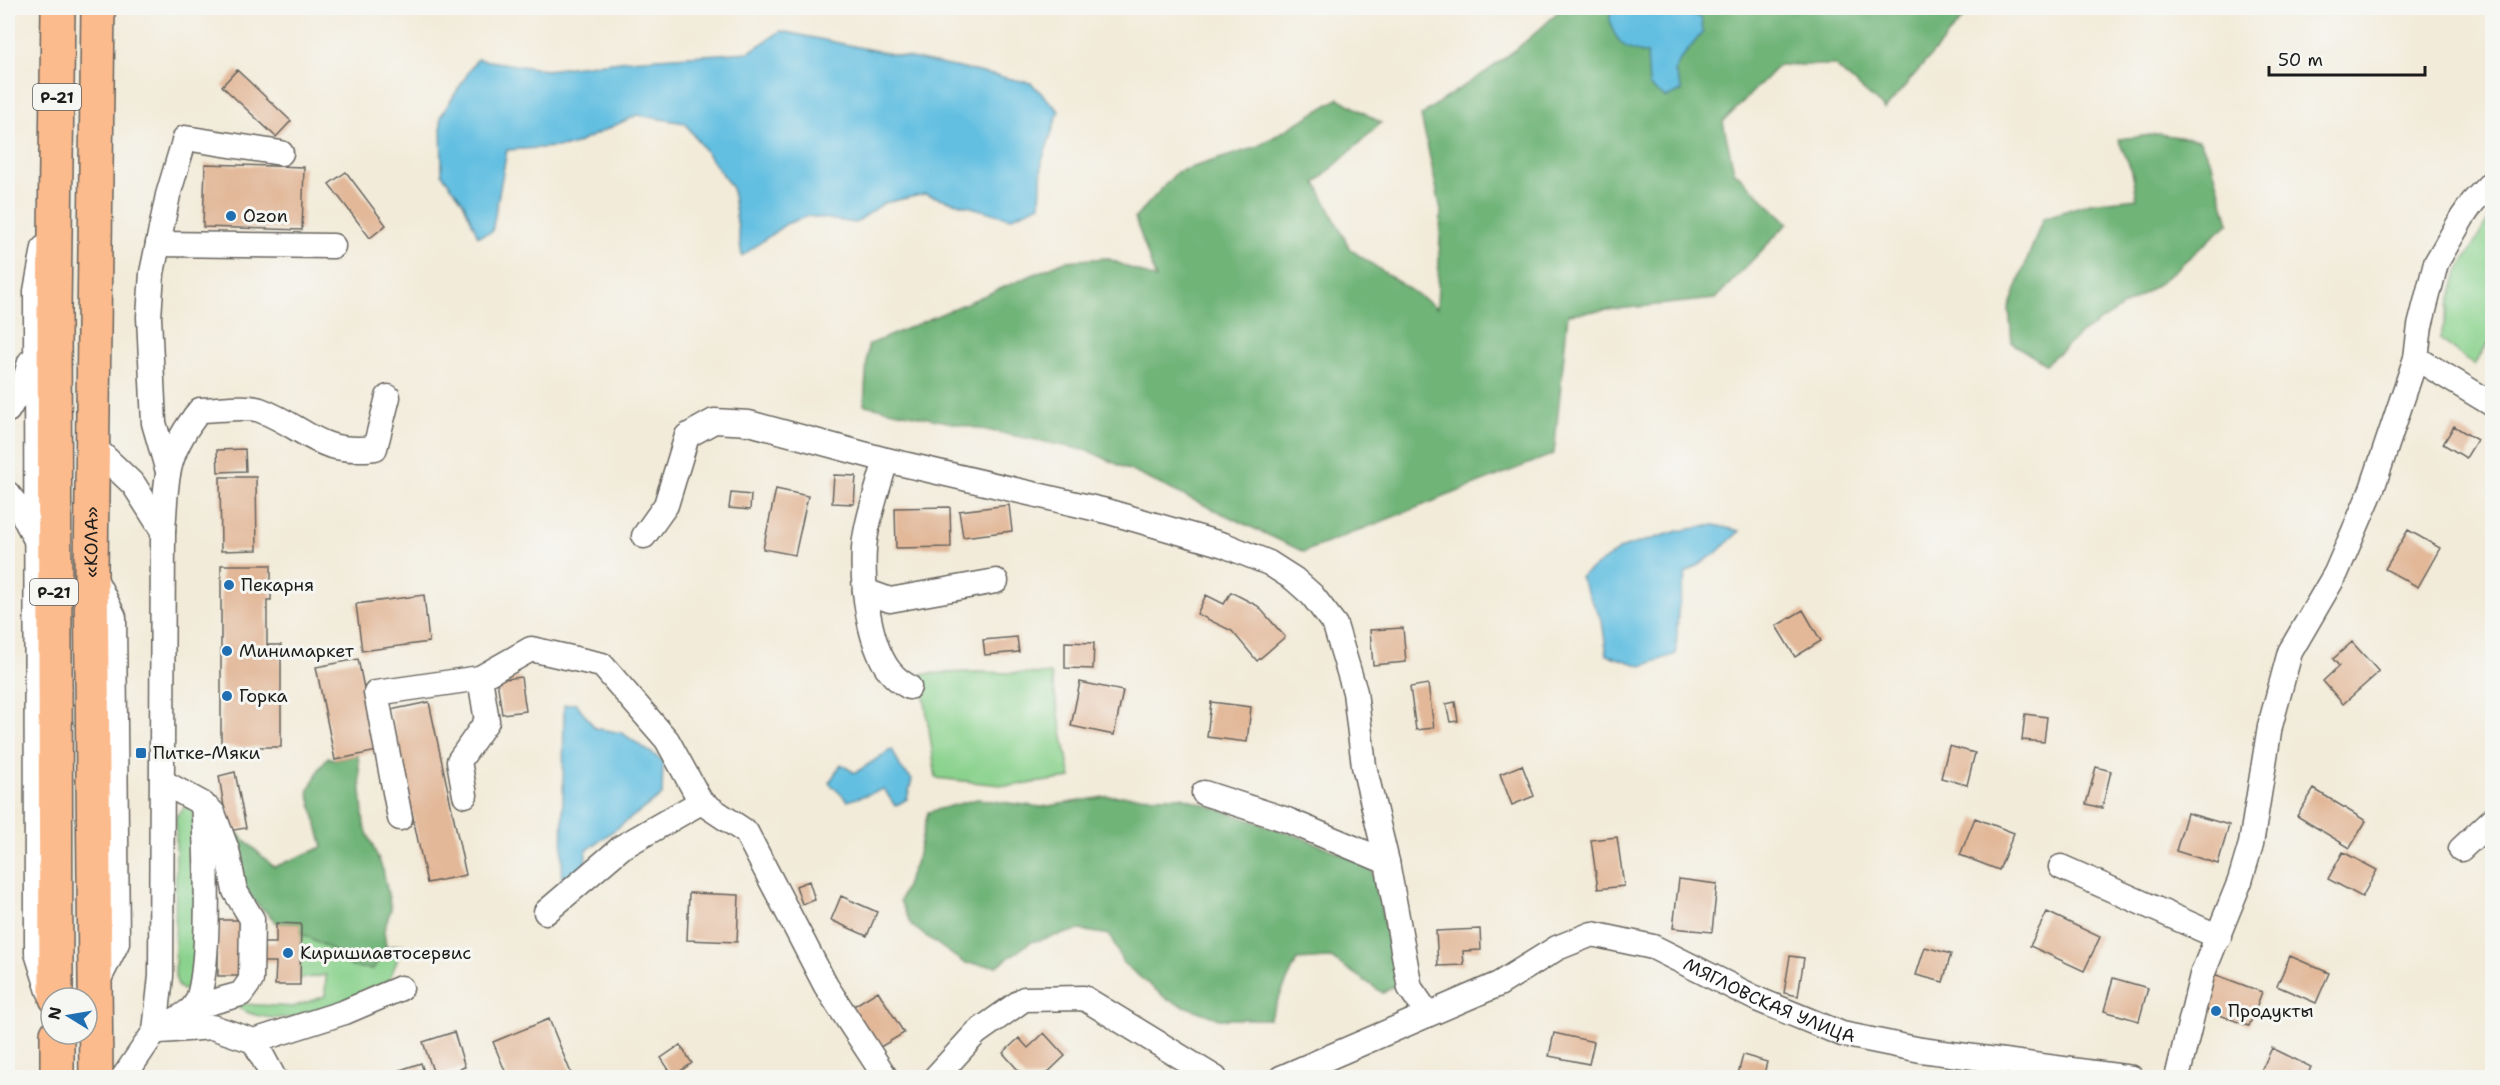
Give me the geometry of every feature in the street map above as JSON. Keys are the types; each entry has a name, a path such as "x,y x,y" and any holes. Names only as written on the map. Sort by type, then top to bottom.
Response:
{"highway":[{"name":"«КОЛА»","path":"56,986 58,8"},
{"name":"«КОЛА»","path":"96,1077 92,572 98,8"},
{"path":"57,1046 57,1077"}],"street":[{"path":"167,468 154,423 150,329 152,273 168,195 185,138 281,153"},
{"path":"2177,1077 2202,975 2219,937 2251,844 2270,726 2289,652 2336,573 2372,489 2416,358 2422,315 2436,263 2473,202 2493,182"},
{"path":"47,986 37,953 36,291 56,187"},
{"path":"158,244 333,246"},
{"path":"8,410 24,383 36,346"},
{"path":"2416,358 2493,404"},
{"path":"155,1031 161,976 163,531 167,468 181,434 200,410 258,409 326,446 354,451 375,448 387,397"},
{"path":"644,536 666,505 687,436 714,421 749,423 886,460 1106,511 1224,545 1269,563 1294,579 1312,596 1335,625 1355,692 1364,766 1387,862 1410,988 1428,1014"},
{"path":"93,446 134,485 163,531"},
{"path":"886,460 864,547 867,611 879,649 893,676 909,687"},
{"path":"8,494 21,511 35,538"},
{"path":"865,591 890,600 996,581"},
{"path":"399,818 376,693 480,678 531,649 602,665 667,740 701,802 746,832 825,986 886,1077"},
{"path":"465,795 459,761 487,720 480,678"},
{"path":"123,1077 155,1031 194,1007 240,994 251,980 252,919 235,891 227,850 213,813 203,804 163,782"},
{"path":"1204,793 1287,820 1387,862"},
{"path":"546,912 622,847 701,802"},
{"path":"194,1007 200,993 205,967 206,834 203,804"},
{"path":"2461,849 2493,820"},
{"path":"2061,867 2219,937"},
{"name":"МЯГЛОВСКАЯ УЛИЦА","path":"1281,1077 1499,984 1557,948 1592,934 1653,947 1759,1000 1842,1034 1921,1050 2132,1077"},
{"path":"155,1031 184,1027 212,1028 254,1041 345,1012 401,988"},
{"path":"935,1077 976,1033 1024,999 1084,998 1215,1077"},
{"path":"254,1041 273,1077"}],"green space":[{"path":"1562,8 1972,8 1885,109 1834,65 1779,65 1723,122 1734,171 1788,223 1715,299 1568,314 1554,454 1304,552 1089,451 864,405 868,345 1065,261 1107,258 1156,279 1135,218 1177,172 1257,147 1339,98 1381,123 1316,183 1350,249 1437,308 1441,210 1421,116 1507,56"},
{"path":"2159,134 2199,140 2212,164 2229,223 2160,283 2082,333 2045,364 2012,343 2009,308 2043,218 2090,203 2137,198 2132,171 2118,139"},
{"path":"2492,213 2492,338 2474,365 2440,339 2458,272"},
{"path":"971,672 1051,674 1071,778 1010,786 936,778 921,674"},
{"path":"358,755 364,825 383,870 391,909 384,930 386,947 373,969 352,967 340,954 301,933 300,924 276,923 250,896 243,879 238,852 237,833 274,867 323,847 308,792 319,769 328,757 336,760"},
{"path":"1110,796 1182,797 1303,838 1371,866 1398,984 1383,993 1331,958 1297,960 1269,1019 1219,1019 1168,1000 1123,963 1110,935 1079,930 1031,942 997,966 964,963 912,926 900,901 917,858 928,812 977,799 1042,807"},
{"path":"184,807 194,809 197,969 191,988 183,990 178,986 175,976 176,817"},
{"path":"301,933 340,954 352,967 373,969 386,947 403,945 389,981 334,1006 296,1017 276,1018 257,1015 238,1008 243,1004 293,1007 325,996 326,975 300,979"}],"water":[{"path":"1613,8 1655,8 1701,17 1703,32 1680,60 1675,72 1682,91 1666,98 1649,86 1647,54 1626,48 1617,38 1610,23"},
{"path":"781,31 1031,83 1059,111 1042,161 1040,205 1010,218 925,194 884,203 855,223 808,216 786,224 742,256 732,188 685,123 637,115 571,146 507,150 492,232 478,236 463,202 442,174 441,116 477,59 546,70 629,60 749,52"},
{"path":"1714,525 1740,531 1715,554 1686,573 1678,610 1676,654 1642,666 1607,655 1602,621 1580,577 1622,548 1678,531"},
{"path":"576,703 595,728 622,733 663,761 662,795 586,851 585,871 562,886 564,705"},
{"path":"892,749 901,768 912,779 907,799 895,806 884,789 848,801 829,783 841,764 855,773"}],"building":[{"path":"237,70 291,121 276,137 222,86"},
{"path":"205,164 304,167 302,230 203,227"},
{"path":"346,172 386,225 370,238 329,184"},
{"path":"2454,426 2477,440 2466,458 2443,444"},
{"path":"245,449 246,471 218,472 217,450"},
{"path":"834,475 856,476 854,504 832,503"},
{"path":"220,477 256,477 257,550 221,551"},
{"path":"776,489 808,496 795,555 763,549"},
{"path":"731,493 751,495 750,510 729,508"},
{"path":"1009,505 1012,531 963,537 959,511"},
{"path":"950,507 951,547 896,548 895,508"},
{"path":"2408,530 2440,548 2418,587 2385,569"},
{"path":"221,565 271,565 271,600 267,600 267,645 281,645 281,747 221,747"},
{"path":"1231,592 1258,606 1285,637 1257,661 1232,631 1197,614 1206,595 1224,604"},
{"path":"424,595 429,642 362,651 356,604"},
{"path":"1803,610 1821,641 1795,657 1776,626"},
{"path":"1403,628 1406,662 1373,665 1370,630"},
{"path":"1017,637 1019,652 985,655 983,640"},
{"path":"1065,642 1094,643 1093,669 1065,668"},
{"path":"2352,642 2379,672 2343,704 2323,681 2339,666 2333,659"},
{"path":"358,659 377,751 335,760 316,667"},
{"path":"521,677 526,711 502,714 497,680"},
{"path":"1080,682 1123,691 1114,735 1071,726"},
{"path":"1428,684 1434,728 1416,730 1410,687"},
{"path":"429,702 466,875 427,883 390,710"},
{"path":"1211,702 1251,707 1247,742 1207,737"},
{"path":"1455,702 1458,721 1450,722 1446,704"},
{"path":"2025,714 2047,717 2044,742 2022,740"},
{"path":"1949,746 1975,753 1967,785 1941,778"},
{"path":"1522,765 1534,796 1512,805 1500,774"},
{"path":"2096,767 2111,771 2102,808 2086,804"},
{"path":"235,772 246,828 228,831 219,776"},
{"path":"2314,789 2366,821 2350,848 2297,816"},
{"path":"2187,813 2229,825 2218,864 2176,851"},
{"path":"1975,818 2014,833 1999,870 1960,855"},
{"path":"1617,837 1624,886 1598,889 1591,840"},
{"path":"2343,852 2377,870 2362,897 2328,879"},
{"path":"1679,879 1717,884 1712,932 1673,928"},
{"path":"809,881 815,900 802,904 796,886"},
{"path":"689,893 739,895 737,942 687,940"},
{"path":"841,896 877,912 867,936 831,920"},
{"path":"2047,912 2100,937 2084,971 2030,946"},
{"path":"218,920 243,920 243,943 276,943 276,923 301,924 300,985 275,985 276,962 242,962 242,976 218,976"},
{"path":"1480,929 1481,950 1463,951 1464,965 1438,966 1436,931"},
{"path":"1925,947 1951,954 1943,982 1916,975"},
{"path":"1790,956 1804,958 1798,996 1784,993"},
{"path":"2290,956 2329,973 2316,1003 2277,986"},
{"path":"2214,974 2262,992 2249,1026 2201,1008"},
{"path":"2113,978 2148,988 2139,1021 2104,1011"},
{"path":"878,991 904,1033 877,1049 852,1007"},
{"path":"549,1019 573,1078 508,1078 493,1042"},
{"path":"454,1032 465,1067 435,1077 423,1042"},
{"path":"1044,1033 1065,1056 1042,1078 1025,1078 1003,1053 1019,1038 1028,1048"},
{"path":"1554,1033 1594,1042 1589,1064 1549,1056"},
{"path":"680,1045 692,1063 673,1076 661,1058"},
{"path":"2272,1048 2311,1067 2306,1078 2299,1078 2288,1072 2285,1078 2258,1078"},
{"path":"1743,1055 1767,1062 1763,1078 1737,1078"},
{"path":"421,1063 426,1078 379,1078 379,1077"}],"place":[{"name":"Ozon","path":"231,216"},
{"name":"Пекарня","path":"229,585"},
{"name":"Минимаркет","path":"227,651"},
{"name":"Горка","path":"227,696"},
{"name":"Питке-Мяки","path":"141,753"},
{"name":"Киришиавтосервис","path":"288,953"},
{"name":"Продукты","path":"2216,1011"}]}
